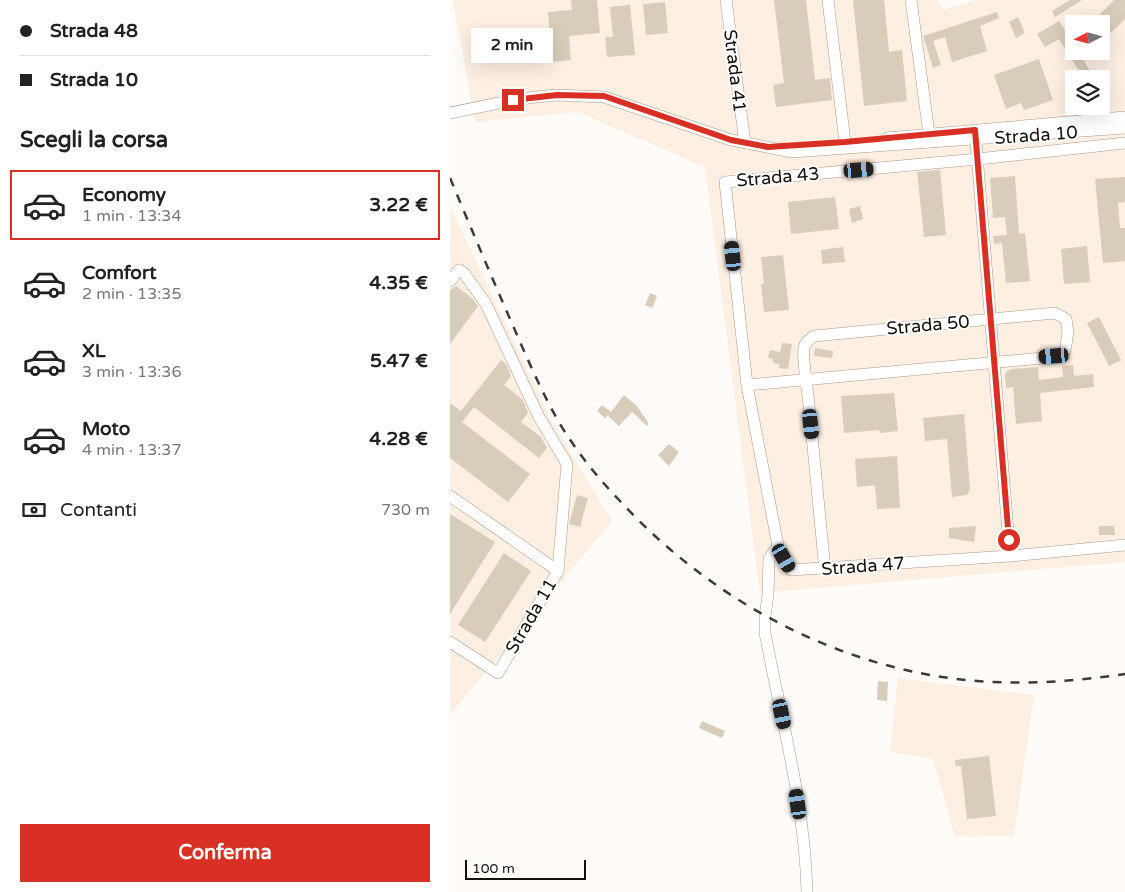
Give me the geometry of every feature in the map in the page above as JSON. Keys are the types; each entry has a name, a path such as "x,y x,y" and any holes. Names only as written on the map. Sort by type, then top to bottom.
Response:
{"street":[{"name":"Strada 41","path":"726,0 745,143"},
{"path":"828,0 845,142"},
{"path":"911,0 929,134"},
{"name":"Strada 10","path":"450,114 513,100 536,97 557,95 604,96 731,140 792,152 975,135 1125,117"},
{"name":"Strada 10","path":"768,147 929,134 975,135 1125,128"},
{"path":"975,135 992,319 1010,556"},
{"name":"Strada 43","path":"747,385 725,182 978,159 1125,143"},
{"path":"450,282 459,270 464,273 486,304 539,417 567,464 558,571"},
{"name":"Strada 50","path":"747,385 807,379 995,362 1054,356 1065,351 1068,332 1066,319 1055,313 814,336 807,342 804,349 807,379 824,560"},
{"name":"Strada 47","path":"747,385 778,546 791,570 1010,556 1125,545"},
{"name":"Strada 11","path":"450,496 558,571 498,673 450,642"},
{"path":"778,546 769,558 765,633 793,768 806,862 807,892"}],"shaded area":[{"path":"453,0 938,0 943,10 976,0 1125,0 1125,562 760,593 705,167 578,112 475,122"},
{"path":"450,206 551,420 612,521 450,715"},
{"path":"898,678 1034,695 1014,836 955,837 933,759 890,752"}],"building":[{"path":"571,0 597,0 600,33 569,36 571,60 552,62 548,12 572,10"},
{"path":"774,0 806,0 815,80 830,78 832,100 776,107 773,85 784,83"},
{"path":"853,0 884,0 889,52 902,50 907,101 864,106"},
{"path":"1070,0 1082,0 1055,17 1052,11"},
{"path":"1114,0 1125,0 1125,19 1110,33 1110,15 1099,15"},
{"path":"665,2 668,33 646,35 643,4"},
{"path":"630,5 635,55 607,57 605,37 613,37 610,7"},
{"path":"997,12 999,18 980,26 987,51 952,62 945,37 933,41 941,65 933,68 923,36"},
{"path":"1018,17 1025,33 1016,38 1009,22"},
{"path":"1059,21 1065,30 1065,49 1059,39 1045,47 1037,34"},
{"path":"1039,59 1053,100 1024,110 1021,103 1006,109 994,75"},
{"path":"1072,60 1083,60 1090,70 1078,70"},
{"path":"940,170 946,235 924,237 917,172"},
{"path":"1015,176 1019,234 1025,233 1030,281 1006,283 1002,243 994,244 993,236 1007,235 1005,217 993,218 990,178"},
{"path":"1125,177 1125,202 1118,203 1120,228 1125,228 1125,261 1103,263 1095,179"},
{"path":"835,197 839,229 791,234 788,202"},
{"path":"860,206 863,219 852,223 849,209"},
{"path":"1087,246 1090,282 1064,284 1061,249"},
{"path":"843,247 845,262 822,264 821,250"},
{"path":"783,255 789,310 764,312 761,284 764,284 761,257"},
{"path":"456,286 473,299 478,306 450,344 450,290"},
{"path":"650,293 657,296 652,308 645,305"},
{"path":"1099,317 1121,360 1109,366 1087,323"},
{"path":"782,343 792,344 788,369 779,368 780,364 773,363 773,359 768,358 770,350 780,352"},
{"path":"815,348 833,351 832,358 814,356"},
{"path":"501,360 506,364 511,376 504,385 523,400 528,413 521,422 541,437 547,448 539,458 474,407 462,422 530,474 508,502 450,458 450,403 461,411"},
{"path":"1073,365 1074,376 1093,374 1094,387 1040,393 1042,421 1016,424 1013,387 1006,388 1006,372 1011,369 1038,367 1039,380 1063,377 1062,366"},
{"path":"894,393 898,431 880,433 879,430 844,433 841,396"},
{"path":"624,395 637,406 649,424 647,426 632,412 619,426 608,416 609,414 605,418 597,411 602,405 611,412"},
{"path":"964,414 970,489 967,495 952,497 947,439 925,441 923,418"},
{"path":"669,444 679,452 669,466 658,455"},
{"path":"897,456 900,508 877,509 875,485 857,487 855,459"},
{"path":"577,495 588,498 580,527 569,524"},
{"path":"450,514 495,542 450,614"},
{"path":"976,526 974,542 949,538 949,528"},
{"path":"1099,526 1114,526 1115,535 1099,535"},
{"path":"504,553 531,571 485,642 458,625"},
{"path":"878,681 888,682 887,701 877,700"},
{"path":"702,721 725,731 722,738 699,728"},
{"path":"989,756 996,816 967,819 961,766 956,766 955,760"}],"railway":[{"path":"450,178 530,364 560,424 580,454 612,492 656,537 695,570 737,599 782,624 828,646 876,662 926,674 977,681 1014,683 1051,682 1125,674"}],"route":[{"path":"513,100 557,95 604,96 731,140 768,147 975,130 1009,540"}]}
